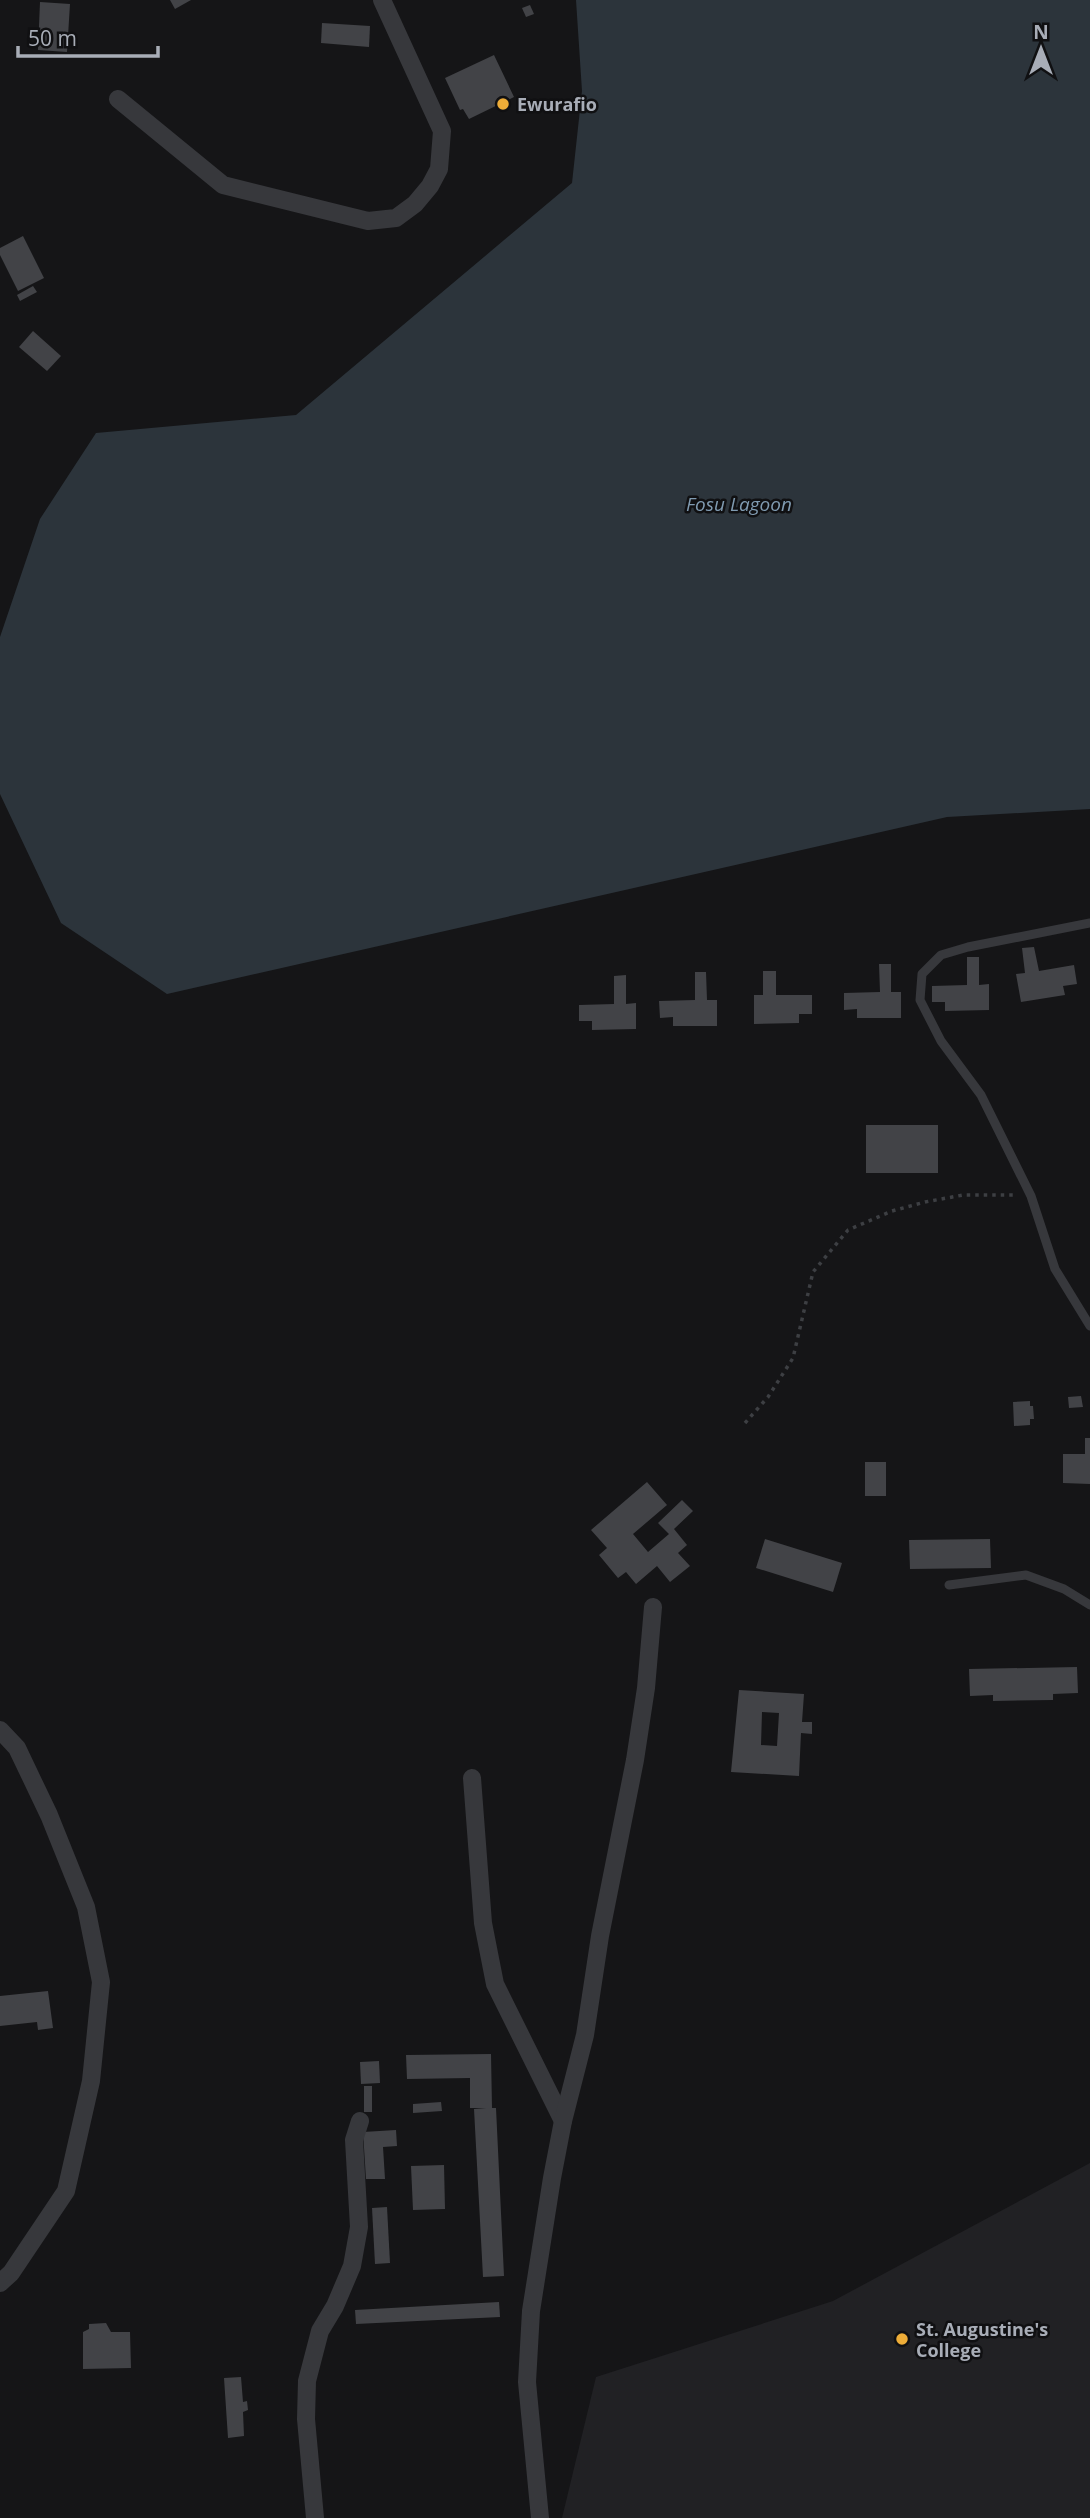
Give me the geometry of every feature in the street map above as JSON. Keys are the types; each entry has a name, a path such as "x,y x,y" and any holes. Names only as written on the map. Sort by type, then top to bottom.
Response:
{"street":[{"path":"118,99 223,185 368,221 396,218 415,204 435,178 439,169 442,131 382,0"},
{"path":"540,2518 527,2382 531,2311 563,2121 585,2035 602,1923 635,1760 646,1688 653,1607"},
{"path":"0,1730 17,1748 49,1815 77,1884 86,1907 101,1982 91,2081 66,2191 11,2273 0,2283"},
{"path":"472,1778 483,1923 495,1984 563,2121"},
{"path":"315,2518 306,2419 307,2381 320,2332 335,2306 352,2266 359,2227 354,2140 360,2121"}],"lane":[{"path":"1090,923 968,947 941,955 922,974 920,1000 941,1041 981,1095 1031,1196 1055,1269 1090,1326"},
{"path":"949,1585 1026,1575 1064,1589 1090,1605"}],"path":[{"path":"744,1423 768,1397 793,1358 813,1272 848,1230 892,1211 937,1200 984,1194 1031,1196"}],"shaded area":[{"name":"St. Augustine's College","path":"1090,2163 1090,2518 562,2518 596,2377 833,2301"}],"water":[{"name":"Fosu Lagoon","path":"576,0 1090,0 1090,809 947,817 167,994 61,923 0,794 0,637 40,519 96,433 296,415 572,183 582,91"}],"building":[{"path":"170,0 191,0 175,9"},
{"path":"40,2 70,4 67,52 38,50"},
{"path":"530,5 534,14 526,17 522,8"},
{"path":"322,23 370,26 369,47 321,43"},
{"path":"494,55 514,97 469,119 463,109 460,110 445,78"},
{"path":"23,236 44,278 18,291 0,255 0,248"},
{"path":"33,286 37,292 20,301 17,295"},
{"path":"33,331 61,356 47,371 19,347"},
{"path":"1034,947 1039,971 1074,965 1077,984 1063,986 1065,995 1021,1002 1016,974 1025,973 1022,948"},
{"path":"967,957 979,957 979,985 989,984 989,1010 945,1011 945,1002 932,1002 932,986 967,985"},
{"path":"879,964 891,964 891,992 901,992 901,1018 857,1018 857,1009 844,1010 844,993 880,992"},
{"path":"763,971 776,971 776,995 812,995 812,1014 799,1014 799,1023 754,1024 754,995 763,995"},
{"path":"695,972 706,972 707,1000 717,1000 717,1026 673,1026 673,1017 660,1018 659,1001 695,1000"},
{"path":"626,975 626,1004 636,1003 636,1029 592,1030 592,1021 579,1021 579,1005 614,1004 614,976"},
{"path":"866,1125 938,1125 938,1173 866,1173"},
{"path":"1081,1396 1083,1407 1069,1408 1068,1397"},
{"path":"1030,1401 1034,1419 1030,1419 1030,1425 1014,1426 1013,1402"},
{"path":"1085,1438 1090,1438 1090,1484 1063,1483 1063,1454 1085,1454"},
{"path":"865,1462 886,1462 886,1496 865,1496"},
{"path":"647,1482 667,1505 633,1534 648,1552 669,1534 658,1523 682,1500 693,1511 674,1529 687,1545 678,1553 690,1566 670,1582 657,1566 636,1584 626,1572 618,1578 599,1555 607,1548 591,1530"},
{"path":"765,1539 842,1563 833,1592 756,1568"},
{"path":"990,1539 991,1568 910,1569 909,1540"},
{"path":"1077,1667 1078,1693 1053,1694 1053,1700 993,1701 993,1695 970,1696 969,1669"},
{"path":"739,1690 804,1694 802,1722 812,1722 812,1734 801,1733 799,1776 731,1772","holes":["762,1712 779,1713 777,1746 761,1745"]},
{"path":"48,1991 53,2028 38,2030 37,2022 0,2026 0,1996"},
{"path":"491,2054 492,2108 496,2108 504,2276 483,2277 474,2109 486,2108 470,2108 470,2078 407,2079 406,2055"},
{"path":"379,2061 380,2083 361,2084 360,2062"},
{"path":"364,2086 372,2086 372,2112 364,2112"},
{"path":"441,2102 442,2111 413,2113 413,2104"},
{"path":"396,2130 397,2146 383,2147 385,2179 366,2179 363,2132"},
{"path":"444,2165 445,2209 413,2210 411,2166"},
{"path":"387,2207 390,2263 375,2264 372,2208"},
{"path":"499,2302 500,2317 356,2324 355,2310"},
{"path":"106,2323 111,2332 130,2332 131,2368 83,2369 83,2332 89,2329 89,2324"},
{"path":"241,2377 243,2402 247,2401 248,2410 243,2412 244,2436 228,2438 224,2378"}],"place":[{"name":"Ewurafio","path":"503,104"},
{"name":"St. Augustine's College","path":"902,2339"}]}
